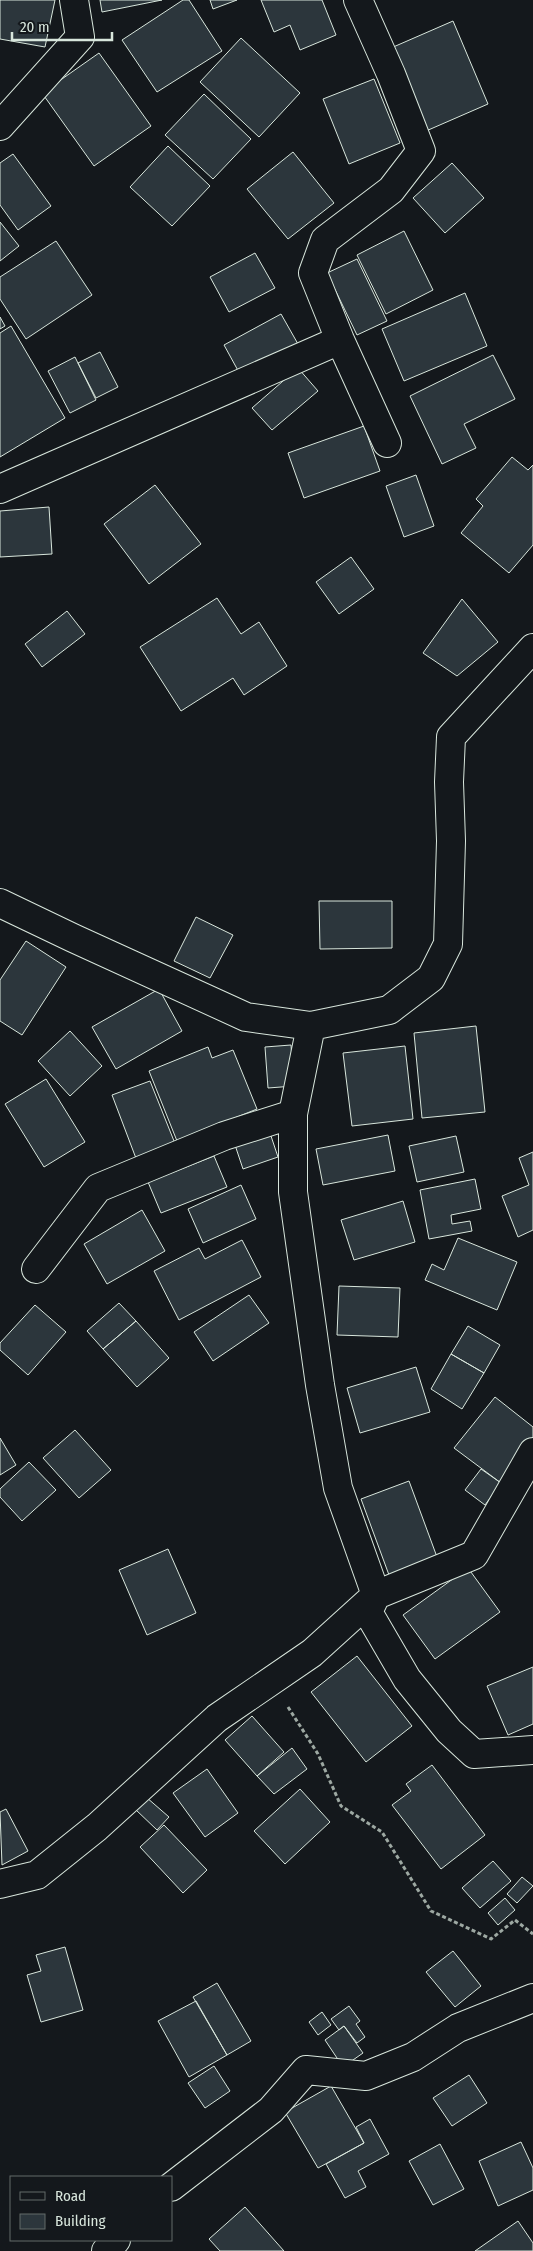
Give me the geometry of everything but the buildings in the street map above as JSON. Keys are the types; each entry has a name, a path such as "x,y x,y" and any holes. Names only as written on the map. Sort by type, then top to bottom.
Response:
{"street":[{"path":"0,126 80,37 74,0"},
{"path":"358,0 391,74 421,151 391,190 325,240 313,273 340,340 387,443"},
{"path":"0,489 340,340"},
{"path":"0,902 246,1018 311,1026 389,1010 431,978 448,944 451,841 449,782 451,737 533,648"},
{"path":"311,1026 293,1114 293,1192 322,1394 338,1488 376,1595 368,1612 407,1680 448,1731 474,1754 533,1750"},
{"path":"36,1269 98,1188 224,1136 293,1114"},
{"path":"0,1884 37,1875 104,1820 218,1718 312,1653 376,1595 474,1555 533,1452"},
{"path":"172,2186 271,2110 306,2070 366,2076 413,2056 458,2028 533,1998"},
{"path":"106,2251 115,2241"}],"path":[{"path":"271,1681 318,1754 342,1806 382,1832 431,1911 491,1939 515,1920 533,1934"}]}
